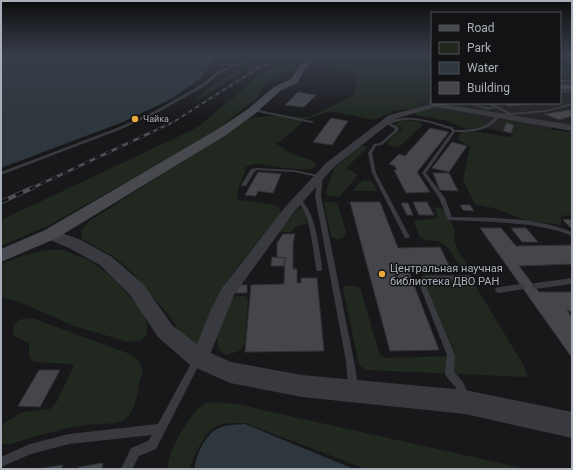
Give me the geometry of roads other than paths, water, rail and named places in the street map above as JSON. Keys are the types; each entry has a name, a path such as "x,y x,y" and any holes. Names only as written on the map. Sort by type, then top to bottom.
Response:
{"main road":[{"path":"1,256 51,234 222,132 254,110 277,88 294,81 297,77"}],"street":[{"path":"198,358 203,351 227,292 290,209 320,175 347,151 396,116 431,104"},
{"path":"441,104 498,111 572,128"},
{"path":"51,234 75,244 106,261 137,290 165,332 198,358 230,372 302,386 466,402 572,425"}],"lane":[{"path":"1,174 118,129 156,112 202,86 213,77"},
{"path":"561,81 572,81"},
{"path":"561,92 572,91"},
{"path":"474,104 487,109 512,114 556,109 572,104"},
{"path":"489,104 498,111 512,114"},
{"path":"254,110 312,122"},
{"path":"386,123 400,118 416,119 451,128 454,131 483,129 494,122 498,111"},
{"path":"386,123 396,127 397,130 381,144 375,145 370,153 370,156 374,173 407,237"},
{"path":"454,131 424,173 442,198 450,220 509,221 558,228 572,234"},
{"path":"244,186 253,170 257,169 294,171 320,175 318,196 350,361 353,390"},
{"path":"298,201 302,202 309,220 319,269"},
{"path":"466,402 460,385 449,373 451,355 422,284 423,280 426,278 468,277"},
{"path":"535,286 572,281"},
{"path":"499,290 522,287"},
{"path":"126,469 135,452 152,445 198,358"},
{"path":"1,462 30,448 69,438 161,428"}],"water":[{"path":"1,77 202,77 173,98 123,122 1,168"},
{"path":"245,424 354,469 195,469 196,459 205,441 213,432 224,426"}],"railway":[{"path":"150,133 175,121 244,77"},
{"path":"30,189 152,132"},
{"path":"1,202 32,188"}],"place":[{"name":"Чайка","path":"135,119"},
{"name":"Центральная научная библиотека ДВО РАН","path":"382,274"}]}
